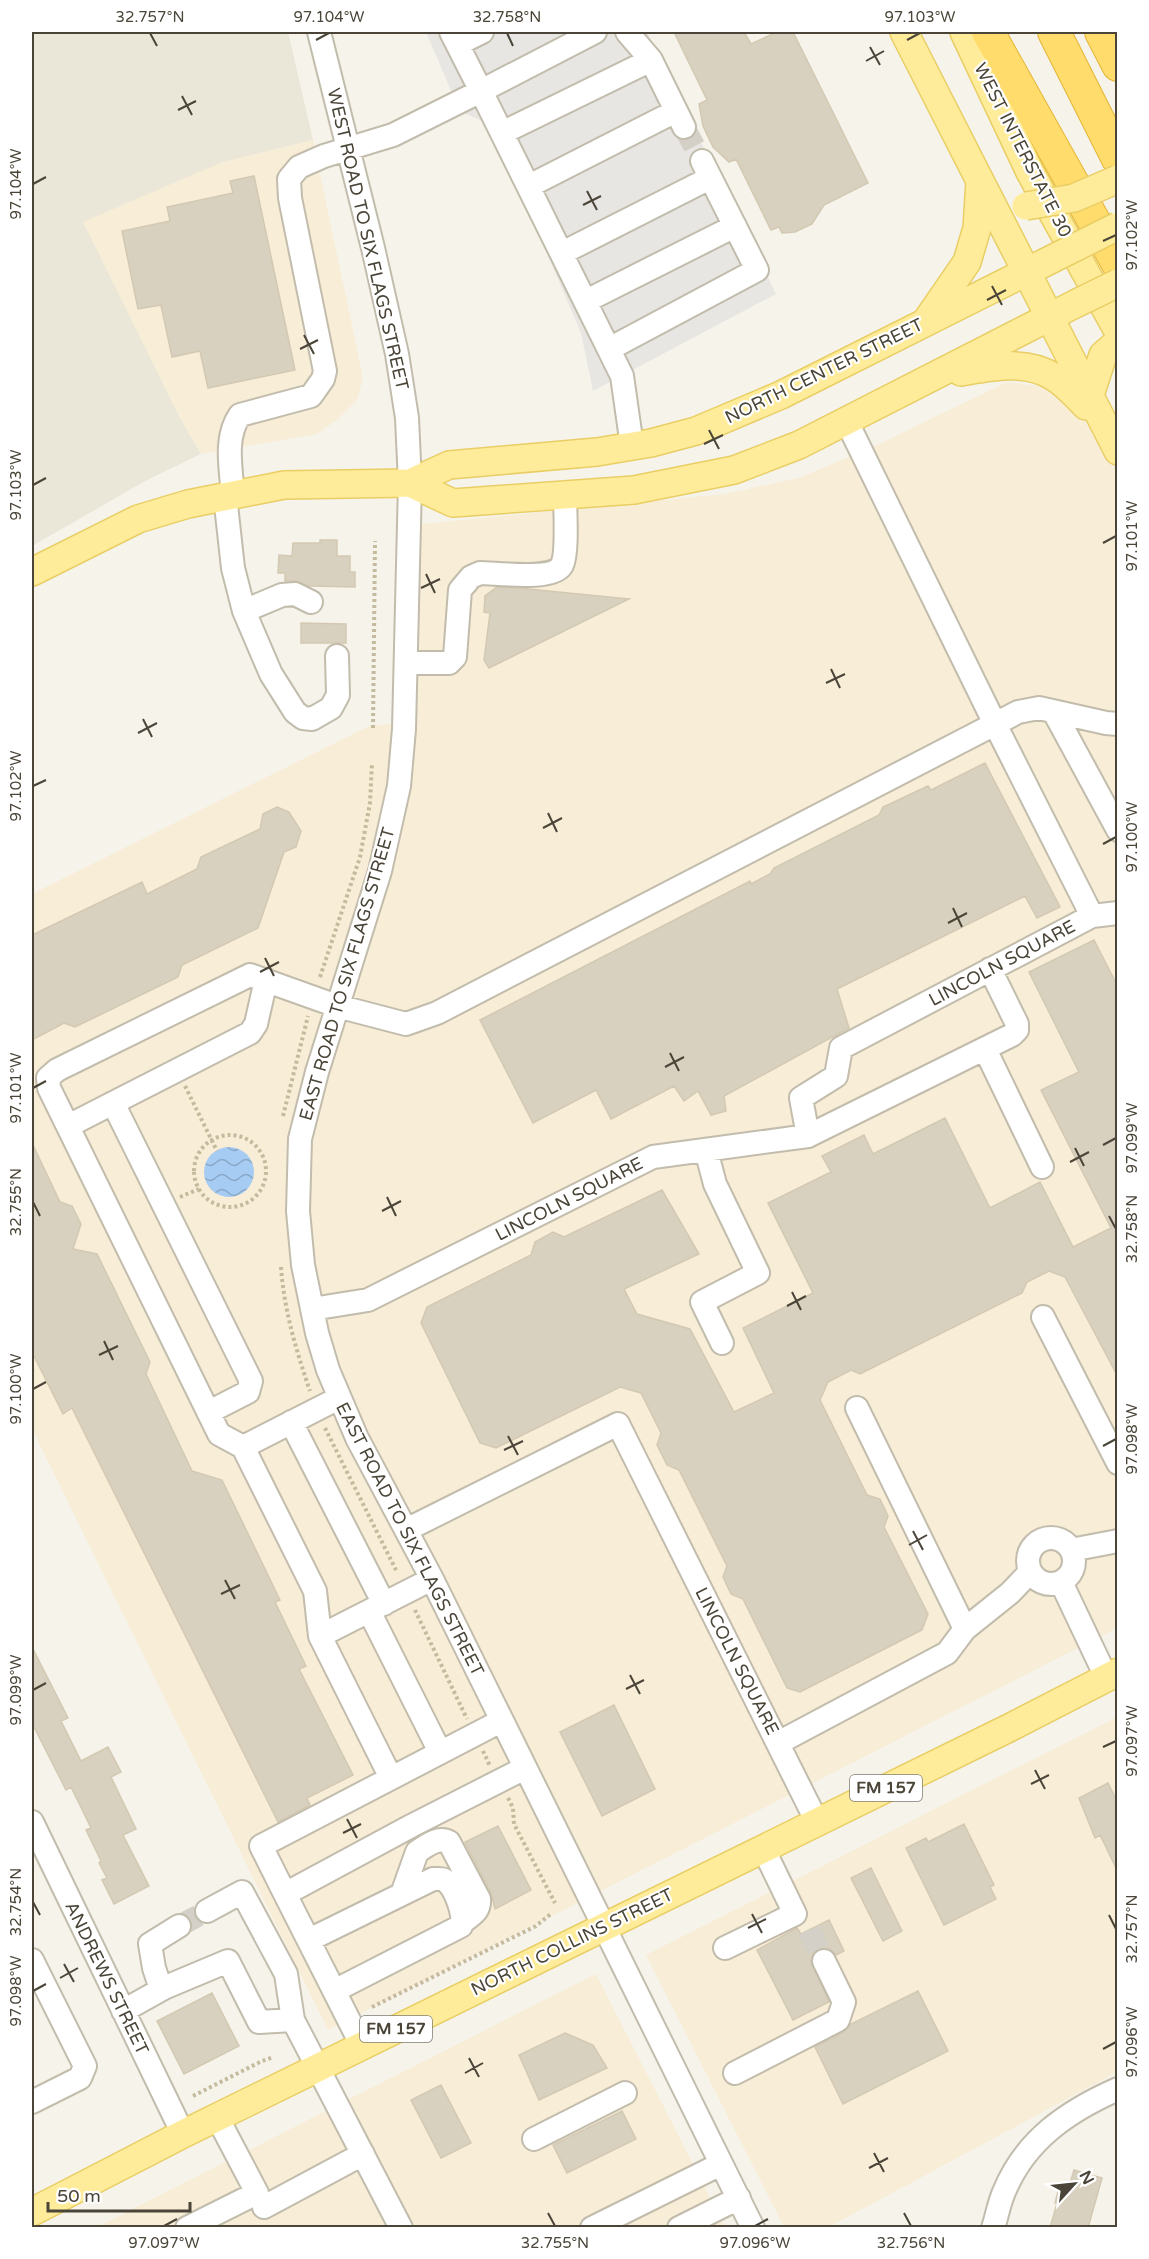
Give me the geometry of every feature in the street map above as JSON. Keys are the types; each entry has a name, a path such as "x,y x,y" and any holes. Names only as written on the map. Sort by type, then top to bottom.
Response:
{"highway":[{"path":"988,32 1118,264"},
{"path":"1054,32 1118,159"},
{"path":"1101,32 1118,65"}],"main road":[{"path":"904,32 1118,451"},
{"name":"WEST INTERSTATE 30","path":"964,32 1030,172 1118,331"},
{"path":"980,179 993,193 1003,199 1026,206 1074,198 1118,178"},
{"path":"925,323 967,262 977,228 980,179"},
{"name":"NORTH CENTER STREET","path":"32,572 138,519 188,504 284,485 410,483 449,465 577,454 674,438 735,416 1118,226"},
{"name":"NORTH CENTER STREET","path":"410,483 453,503 634,490 734,470 799,445 1118,283"},
{"path":"1095,409 1110,348"},
{"path":"930,377 999,365 1034,368 1054,377 1095,409"},
{"name":"NORTH COLLINS STREET","path":"32,2212 217,2117 1115,1676"}],"street":[{"name":"WEST ROAD TO SIX FLAGS STREET","path":"320,32 397,354 407,417 410,483"},
{"path":"482,32 455,38 622,376 632,446"},
{"path":"337,656 338,695 331,708 312,719 303,718 295,712 271,674 244,611 233,568 229,496 230,441 233,424 240,414 311,396 325,372 290,198 289,179 299,166 393,135 596,32"},
{"path":"529,186 680,119 651,60 627,32"},
{"path":"502,133 651,60"},
{"path":"562,253 706,169 758,270 609,349"},
{"path":"586,301 735,226"},
{"name":"LINCOLN SQUARE","path":"846,420 1092,916"},
{"name":"EAST ROAD TO SIX FLAGS STREET","path":"410,483 404,729 399,786 380,870 317,1072 300,1139 298,1210 303,1264 317,1334 339,1398 357,1438 432,1579 753,2228"},
{"path":"406,663 449,663 455,657 460,590 471,577 480,573 543,575 561,566 564,552 565,495"},
{"path":"244,611 282,595 295,594 311,602"},
{"path":"391,1778 320,1636 315,1591 243,1447 219,1434 49,1088 48,1078 57,1070 250,975 338,1006 406,1024 437,1013 1018,712 1039,708 1118,724"},
{"path":"1054,712 1118,830"},
{"name":"LINCOLN SQUARE","path":"312,1309 369,1300 653,1157 808,1136 801,1098 837,1076 842,1048 1092,916 1118,913"},
{"path":"808,1136 1012,1035 1017,1030 1017,1024 990,969"},
{"path":"68,1126 250,1033 256,1024 266,980"},
{"path":"985,1048 1042,1167"},
{"path":"113,1103 251,1381 248,1392 209,1412"},
{"path":"706,1150 715,1184 758,1273 702,1302 722,1344"},
{"path":"1043,1317 1118,1463"},
{"path":"243,1447 339,1398"},
{"path":"857,1408 965,1629"},
{"path":"291,1422 440,1752"},
{"name":"LINCOLN SQUARE","path":"406,1530 618,1424 817,1822"},
{"path":"1041,1540 1061,1540 1071,1551 1074,1565 1067,1578 1061,1582 1055,1584 1041,1582 1030,1572 1028,1558 1035,1545 1041,1540"},
{"path":"1071,1551 1118,1541"},
{"path":"778,1743 947,1653 965,1629 1010,1593 1030,1572"},
{"path":"320,1636 432,1579"},
{"path":"1061,1582 1115,1676"},
{"path":"362,2046 261,1846 501,1721"},
{"path":"285,1894 525,1768"},
{"name":"ANDREWS STREET","path":"32,1822 37,1847 123,2011 183,2134"},
{"path":"334,1991 456,1929 477,1912 480,1906 479,1899 448,1842 444,1839 417,1852 402,1894"},
{"path":"725,1948 802,1922 763,1848"},
{"path":"309,1940 433,1879 444,1880 449,1884 464,1915 464,1921"},
{"path":"207,1911 242,1892 286,1974 293,2020 401,2228"},
{"path":"161,1989 154,1968 150,1944 179,1926"},
{"path":"32,1960 85,2066 80,2078 32,2102"},
{"path":"123,2011 161,1989 228,1961 259,2022 293,2020"},
{"path":"735,2073 838,2020 844,2002 824,1961"},
{"path":"993,2228 1004,2191 1024,2158 1040,2138 1060,2120 1092,2100 1118,2089"},
{"path":"534,2139 625,2093"},
{"path":"187,2228 216,2221 257,2193 217,2117"},
{"path":"264,2206 363,2154"},
{"path":"592,2228 721,2164"},
{"path":"679,2228 739,2198"}],"path":[{"path":"373,728 375,541"},
{"path":"320,977 360,857 370,803 372,763"},
{"path":"183,1083 217,1151"},
{"path":"231,1136 249,1141 262,1156 266,1168 265,1181 254,1198 244,1204 231,1207 212,1202 199,1189 195,1176 196,1162 202,1150 212,1141 231,1136"},
{"path":"179,1198 199,1189"},
{"path":"324,1425 397,1572"},
{"path":"415,1610 467,1719"},
{"path":"482,1749 493,1772"},
{"path":"506,1796 513,1808 514,1824 555,1903"},
{"path":"372,2007 536,1926 552,1913"},
{"path":"193,2096 274,2057"}],"shaded area":[{"path":"32,32 288,32 313,140 220,163 177,412 201,454 147,480 32,546"},
{"path":"426,32 647,32 776,294 593,391 581,333 523,197 484,122 464,113 452,93"},
{"path":"313,140 363,378 357,400 338,419 317,434 201,454 177,412 83,222 220,163"},
{"path":"1007,382 1045,387 1081,408 1118,462 1117,1628 328,2030 32,1429 32,894 369,726 412,722 412,525 724,494 799,478 877,445"},
{"path":"1117,1717 1117,2072 829,2227 784,2227 646,1955"},
{"path":"596,1974 725,2227 95,2228"}],"water":[{"path":"224,1147 234,1147 247,1154 254,1167 254,1177 247,1190 234,1197 224,1197 215,1193 208,1186 204,1177 204,1167 208,1158 215,1151"}],"building":[{"path":"674,32 744,32 751,44 777,32 793,32 868,183 824,205 812,224 795,232 782,233 779,227 771,230 736,159 729,162 713,147 703,126 699,104 707,100"},
{"path":"254,176 295,370 208,388 200,351 172,357 161,305 138,309 122,231 170,221 167,207 233,193 230,181"},
{"path":"320,540 337,540 337,556 350,556 350,572 355,572 355,587 309,586 295,581 285,581 285,573 278,573 279,555 292,556 293,543 320,543"},
{"path":"497,587 629,599 489,668 484,660 490,613 484,612 485,596"},
{"path":"301,623 346,624 346,643 301,643"},
{"path":"985,763 1060,907 1037,918 1025,896 837,989 849,1028 724,1096 726,1111 711,1115 698,1091 684,1101 674,1086 611,1119 596,1090 533,1123 480,1020 750,881 751,884 770,874 774,868 879,815 883,807 928,786 931,790"},
{"path":"277,807 289,812 301,831 296,847 284,852 258,928 182,965 178,977 75,1027 64,1023 32,1040 32,935 142,882 147,894 197,869 201,857 260,829 263,814"},
{"path":"1094,940 1118,987 1118,1377 1065,1277 1049,1271 1027,1282 1022,1293 860,1374 851,1370 828,1382 820,1400 867,1495 880,1499 888,1516 884,1527 928,1614 922,1630 800,1692 787,1688 743,1599 731,1594 723,1577 727,1566 679,1470 667,1465 657,1445 661,1433 641,1393 620,1387 496,1448 480,1443 421,1323 427,1307 531,1255 535,1242 553,1232 564,1237 662,1190 699,1254 624,1289 637,1314 690,1329 734,1412 774,1393 743,1328 813,1293 768,1203 831,1172 822,1156 864,1135 873,1154 945,1118 990,1208 1040,1182 1073,1247 1111,1228 1041,1090 1079,1072 1029,972"},
{"path":"32,1143 60,1202 72,1206 81,1224 73,1249 97,1254 150,1362 146,1374 192,1471 222,1480 280,1600 275,1602 306,1666 299,1669 353,1775 307,1798 310,1805 278,1822 72,1408 63,1414 32,1352"},
{"path":"32,1647 68,1718 61,1721 81,1761 108,1747 121,1772 111,1777 136,1829 123,1835 149,1886 114,1904 102,1880 107,1878 99,1863 101,1861 86,1830 91,1828 71,1787 66,1790 32,1723"},
{"path":"614,1705 655,1789 602,1816 560,1732"},
{"path":"1108,1783 1118,1803 1118,1872 1100,1835 1095,1838 1079,1798"},
{"path":"964,1824 994,1885 990,1887 996,1899 944,1925 906,1848 926,1838 928,1842"},
{"path":"498,1826 531,1890 495,1909 491,1893 465,1842"},
{"path":"871,1868 902,1931 883,1941 851,1878"},
{"path":"829,1920 844,1951 836,1955 831,1950 819,1949 813,1953 811,1961 829,2002 793,2020 757,1950 797,1928 801,1934"},
{"path":"918,1991 948,2051 843,2104 815,2047 844,2032 851,2024"},
{"path":"212,1993 239,2046 184,2074 157,2021"},
{"path":"565,2033 593,2045 607,2068 539,2100 519,2055"},
{"path":"441,2085 471,2143 441,2158 411,2100"},
{"path":"622,2111 636,2139 567,2173 553,2145"},
{"path":"1074,2170 1102,2178 1088,2228 1050,2228 1060,2184 1069,2187"}],"tunnel":[{"path":"684,127 702,161"},
{"path":"179,1926 207,1911"},
{"path":"809,1930 824,1961"}]}
